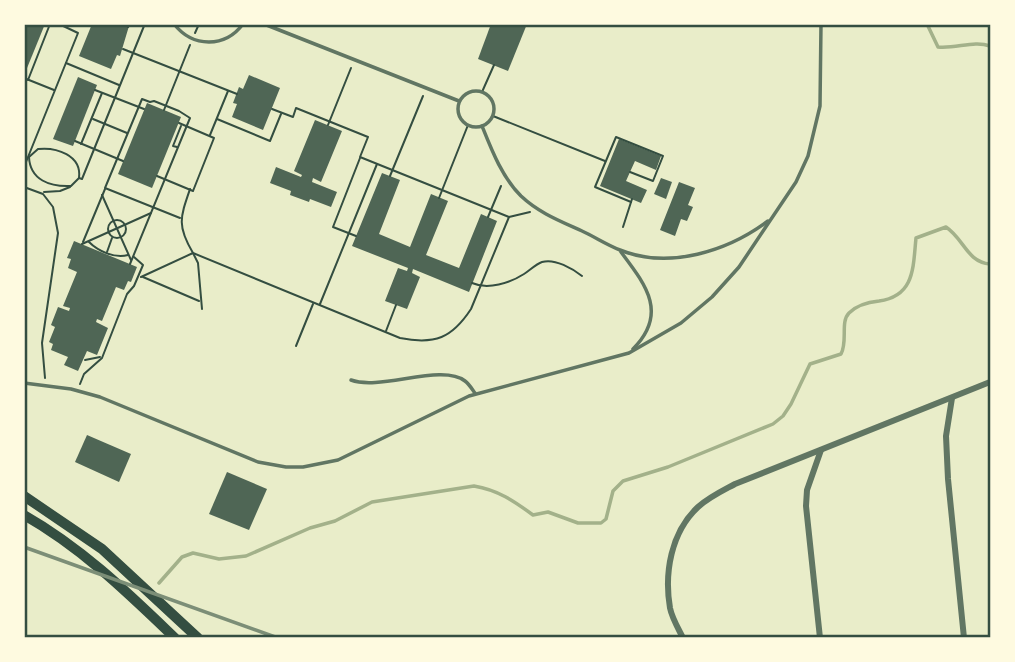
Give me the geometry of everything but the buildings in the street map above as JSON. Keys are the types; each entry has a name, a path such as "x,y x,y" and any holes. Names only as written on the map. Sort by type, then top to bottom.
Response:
{"main road":[{"path":"24,496 102,549 198,638"},
{"path":"24,515 55,533 98,565 175,638"}],"street":[{"path":"683,638 673,617 668,582 669,564 681,531 693,513 716,494 735,484 990,382"},
{"path":"952,398 946,436 948,479 964,638"},
{"path":"820,638 806,506 807,490 821,450"}],"lane":[{"path":"174,24 193,40 214,43 234,35 243,24"},
{"path":"264,24 459,102"},
{"path":"24,383 100,397 258,462 303,467 338,460 475,393 629,352 681,323 712,297 739,267 796,182 808,156 818,120 822,76 821,24"},
{"path":"482,92 492,101 492,116 482,126 468,125 458,114 459,102 467,93 482,92"},
{"path":"482,126 505,175 521,196 538,210 620,250 661,258 694,255 734,242 772,218"},
{"path":"620,250 649,291 651,300 650,318 644,335 629,352"},
{"path":"351,380 368,383 452,374 465,381 475,393"}],"path":[{"path":"50,24 26,79 55,90"},
{"path":"24,167 78,33 59,24"},
{"path":"24,187 44,193 61,191 79,178 82,179 144,26 139,24"},
{"path":"197,29 199,24"},
{"path":"123,49 237,94"},
{"path":"164,110 188,50"},
{"path":"328,125 354,60"},
{"path":"66,63 120,85"},
{"path":"482,92 494,65"},
{"path":"390,176 426,88"},
{"path":"95,90 144,109"},
{"path":"210,136 228,91"},
{"path":"81,144 102,93"},
{"path":"102,195 113,220 117,228 129,255 131,262 152,213 190,118 165,105 142,99 138,107 128,133 102,195 82,244 117,228 152,213"},
{"path":"272,109 293,117 296,108 368,137 333,227 356,236"},
{"path":"216,119 270,141 281,113"},
{"path":"492,116 606,161"},
{"path":"92,119 128,133"},
{"path":"158,176 193,191 215,138 180,124 173,146 178,148"},
{"path":"439,198 468,125"},
{"path":"623,228 632,201 595,187 616,137 663,156 653,181 630,172"},
{"path":"75,141 123,161"},
{"path":"29,157 38,149 61,151 79,167 79,178"},
{"path":"29,157 31,170 36,177 48,184 71,186"},
{"path":"360,157 509,217 538,210"},
{"path":"320,305 377,164"},
{"path":"488,217 505,175"},
{"path":"44,193 48,184"},
{"path":"105,188 180,218"},
{"path":"190,189 180,218 182,236 198,262 202,309"},
{"path":"44,193 53,207 58,233 42,343 45,386"},
{"path":"140,276 193,253 385,332 415,341 430,341 443,337 463,321 471,309 509,217"},
{"path":"113,220 120,220 125,225 125,232 121,237"},
{"path":"113,220 108,226 108,232 113,237 121,237"},
{"path":"106,253 113,237"},
{"path":"88,241 106,253 121,257 129,255"},
{"path":"78,391 84,374 103,355 127,294 140,276 143,265 134,256"},
{"path":"472,283 480,287 503,284 543,262 555,262 583,276"},
{"path":"140,276 201,302"},
{"path":"296,346 314,303"},
{"path":"385,332 396,305"},
{"path":"85,360 103,355"}],"waterway":[{"path":"927,24 938,47 978,44 990,46"},
{"path":"159,583 182,557 193,553 219,559 246,556 310,528 335,521 372,502 474,486 491,490 533,515 548,512 578,523 601,523 606,519 613,491 623,481 668,467 773,424 783,416 810,364 841,354 845,321 849,313 863,304 891,298 906,287 910,279 916,238 946,227 971,255 990,264"}],"railway":[{"path":"24,547 278,638"}]}
